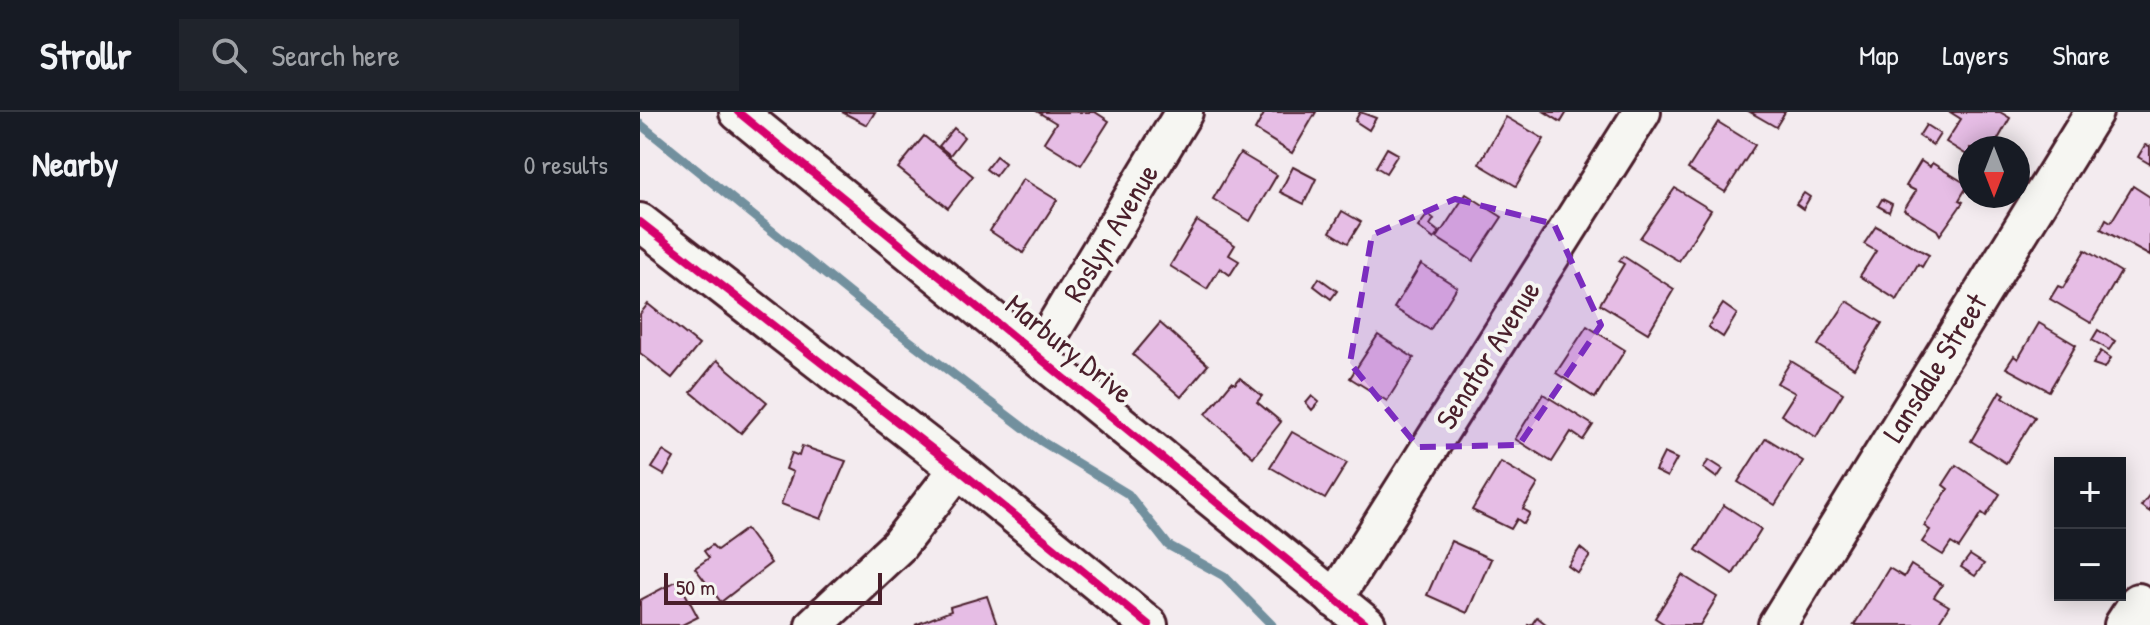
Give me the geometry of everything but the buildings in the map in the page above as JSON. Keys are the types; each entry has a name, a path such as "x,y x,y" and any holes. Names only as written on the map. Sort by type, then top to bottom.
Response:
{"street":[{"name":"Marbury Drive","path":"738,112 1367,625"},
{"name":"Roslyn Avenue","path":"1038,354 1184,112"},
{"name":"Senator Avenue","path":"1334,599 1642,112"},
{"name":"Lansdale Street","path":"1777,625 2094,112"},
{"path":"640,222 958,469 1149,625"},
{"path":"814,625 898,546 958,469"},
{"path":"2123,625 2138,602 2150,610"}],"highlighted area":[{"path":"1455,199 1554,224 1601,325 1519,445 1418,447 1350,363 1372,235"}],"waterway":[{"path":"640,124 877,316 1041,441 1128,494 1168,545 1224,576 1272,625"}],"cycle path":[{"path":"738,112 1367,625"},
{"path":"640,222 958,469 1149,625"}]}
